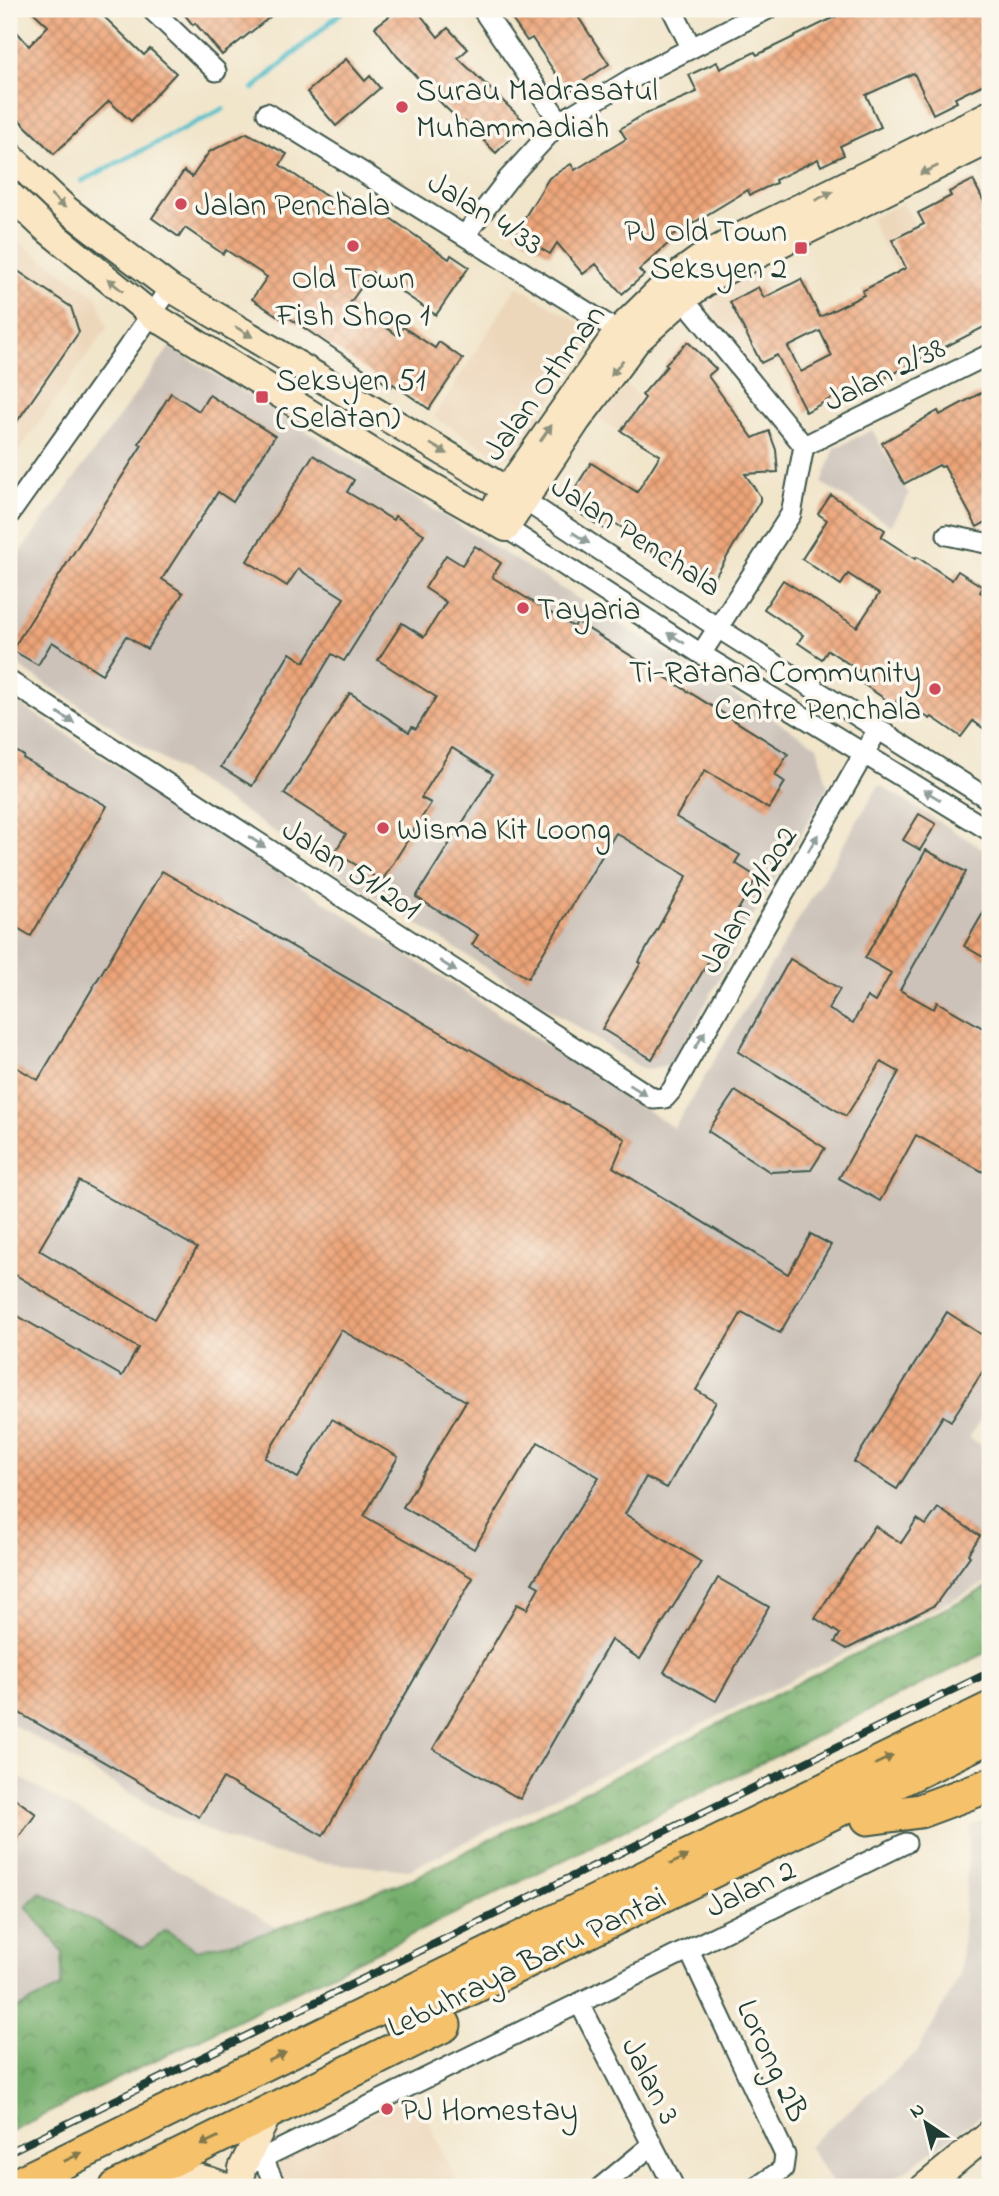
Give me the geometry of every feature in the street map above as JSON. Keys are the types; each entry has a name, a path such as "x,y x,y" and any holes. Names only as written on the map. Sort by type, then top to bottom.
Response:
{"highway":[{"path":"12,2187 990,1709"},
{"name":"Lebuhraya Baru Pantai","path":"63,2187 990,1735"},
{"name":"Lebuhraya Baru Pantai","path":"130,2181 868,1818 988,1781"}],"main road":[{"name":"Jalan Othman","path":"497,522 627,337 676,290 698,260 990,114"},
{"name":"Jalan Othman","path":"676,290 715,276 990,140"},
{"name":"Jalan Penchala","path":"9,155 66,209 170,288 515,495"},
{"name":"Jalan Penchala","path":"9,194 45,228 152,315 379,456 497,522"},
{"path":"130,2181 189,2176 229,2178 270,2111"},
{"path":"924,2187 990,2133"}],"street":[{"path":"150,9 216,71"},
{"path":"482,9 560,122"},
{"path":"672,9 691,47"},
{"path":"465,235 508,179 560,122 691,47 768,9"},
{"name":"Jalan 4/33","path":"267,113 627,337"},
{"path":"9,515 170,288"},
{"name":"Jalan 2/38","path":"676,290 804,446"},
{"name":"Jalan 2/38","path":"804,446 990,354"},
{"name":"Jalan 2/38","path":"701,654 791,514 804,446"},
{"name":"Jalan Penchala","path":"515,495 718,628 990,800"},
{"name":"Jalan Penchala","path":"497,522 701,654 990,831"},
{"path":"947,535 990,544"},
{"name":"Jalan 51/201","path":"9,681 641,1092 654,1099 665,1098"},
{"name":"Jalan 51/202","path":"665,1098 685,1068 878,729"},
{"name":"Jalan 2","path":"229,2178 906,1843"},
{"name":"Lorong 2B","path":"689,1950 785,2155 783,2169 757,2187"},
{"name":"Jalan 3","path":"580,2004 672,2183"},
{"path":"601,2187 652,2145"},
{"path":"229,2178 276,2187"}],"shaded area":[{"path":"990,161 990,192 977,167"},
{"path":"903,203 943,279 909,296 870,219"},
{"path":"17,241 97,296 107,328 18,452 9,445 9,245"},
{"path":"758,273 798,352 760,373 712,314 715,294"},
{"path":"517,286 588,328 593,340 513,456 502,458 434,417"},
{"path":"170,347 817,746 828,787 752,918 673,1064 644,1070 9,660 9,568"},
{"path":"627,385 707,455 774,428 782,474 693,479 598,418"},
{"path":"872,430 909,495 891,526 822,483 835,448"},
{"path":"9,697 674,1128 879,785 990,853 990,1407 969,1438 990,1451 990,1581 409,1870 318,1862 252,1849 158,1810 9,1722"},
{"path":"9,1771 284,1932 9,2065"},
{"path":"990,1818 990,2109 883,2187 835,2187 808,2146 918,2051 960,1976 970,1827"},
{"path":"416,2094 459,2187 286,2187 274,2163"}],"green space":[{"path":"990,1586 990,1651 9,2132 9,2015 61,1987 63,1952 26,1906 40,1892 143,1948 166,1930 196,1950 251,1938 414,1878"}],"building":[{"path":"30,9 96,9 144,55 150,49 176,73 131,121 109,101 54,154 9,110 9,39 17,32 29,46 48,26"},
{"path":"180,9 280,9 222,55"},
{"path":"399,9 416,9 438,37 448,28 468,49 458,58 526,123 496,153 465,122 463,124 444,106 397,56 375,27"},
{"path":"505,9 573,9 609,64 568,92 532,38 527,41"},
{"path":"837,9 990,9 990,81 955,98 957,102 933,114 914,73 866,95 881,127 840,146 844,155 821,166 818,159 750,195 748,190 667,239 670,242 639,270 644,275 622,294 596,264 583,274 557,243 550,254 515,233 549,178 571,164 575,170 626,139 620,129 643,115 697,92 689,75 717,62 720,69 755,52 757,55 839,15"},
{"path":"346,59 365,81 370,76 380,88 336,126 307,92"},
{"path":"247,133 287,154 280,165 332,200 338,191 366,209 370,204 449,259 451,255 469,267 436,315 372,272 350,303 397,335 403,327 435,348 439,342 463,359 429,409 393,384 391,387 285,315 282,319 252,299 267,277 226,250 223,254 185,228 179,237 152,218 184,171 192,177 209,152"},
{"path":"973,180 990,214 990,324 853,397 849,389 806,412 777,355 761,363 730,302 758,287 764,298 801,279 820,317 864,295 862,291 906,268 892,240 924,224 918,213 951,196 949,192","holes":["820,331 832,356 801,372 788,347"]},
{"path":"9,265 71,307 79,332 9,433"},
{"path":"688,342 716,369 708,376 753,438 769,431 776,450 778,472 745,474 760,496 760,501 711,584 687,570 685,573 650,551 653,547 613,522 607,531 565,504 591,463 637,492 660,455 621,431 645,398 642,395 667,366 665,364"},
{"path":"990,388 990,520 977,527 944,466 939,465 904,484 882,443 938,411 940,415"},
{"path":"171,393 199,411 209,395 275,436 233,502 218,492 162,579 183,593 147,649 126,636 102,674 52,642 38,665 12,650 142,445 139,443"},
{"path":"313,455 354,480 347,492 393,520 395,516 424,534 344,661 332,654 252,786 221,767 290,653 304,662 344,598 298,569 287,586 247,561"},
{"path":"831,495 885,530 881,537 915,559 917,557 952,580 958,571 983,587 980,592 990,599 990,733 973,721 961,737 932,717 930,719 898,699 894,705 863,684 868,677 828,650 822,659 798,643 803,635 764,609 783,580 857,627 879,594 848,574 841,585 802,559 827,520 818,514"},
{"path":"475,546 501,563 492,577 574,627 577,622 788,754 775,775 785,782 769,809 705,770 676,817 740,855 735,863 757,877 652,1059 602,1029 687,876 616,833 528,978 472,945 478,935 416,897 493,774 452,748 421,798 431,803 382,881 335,852 346,834 284,794 350,693 409,732 412,727 416,729 436,697 378,660 402,623 424,637 446,602 425,588 446,555 462,565"},
{"path":"9,747 24,756 23,758 107,806 31,936 9,923"},
{"path":"919,814 936,824 920,850 903,840"},
{"path":"926,850 966,872 900,990 934,1009 937,1002 990,1032 990,1159 983,1172 916,1135 880,1201 839,1178 899,1072 881,1062 846,1116 738,1052 790,959 840,989 828,1009 853,1023 867,997 875,1002 891,973 865,958"},
{"path":"162,871 625,1139 613,1167 788,1274 811,1234 831,1245 780,1333 742,1312 696,1390 716,1402 667,1488 646,1477 625,1514 701,1562 640,1659 611,1640 520,1799 433,1749 517,1604 527,1609 539,1587 532,1583 599,1477 538,1442 474,1549 403,1507 466,1401 341,1330 265,1458 298,1478 332,1419 398,1457 364,1516 473,1578 323,1836 223,1778 199,1817 9,1707 9,1311 122,1376 138,1348 9,1271 9,1063 38,1080","holes":["79,1181 197,1248 155,1319 39,1250"]},
{"path":"990,901 990,961 964,946"},
{"path":"735,1091 825,1148 811,1170 770,1172 708,1131"},
{"path":"947,1312 990,1340 990,1360 951,1421 943,1416 897,1489 854,1462"},
{"path":"938,1508 980,1536 968,1554 970,1556 935,1605 847,1649 835,1642 840,1634 815,1618 875,1526 901,1543 917,1519 926,1525"},
{"path":"718,1578 769,1607 716,1701 664,1672"},
{"path":"9,1794 36,1814 9,1850"}],"waterway":[{"path":"253,89 345,9"},
{"path":"82,181 223,109"}],"railway":[{"path":"9,2152 990,1672"}],"place":[{"name":"Surau Madrasatul Muhammadiah","path":"402,107"},
{"name":"Jalan Penchala","path":"181,204"},
{"name":"Old Town Fish Shop 1","path":"353,246"},
{"name":"PJ Old Town Seksyen 2","path":"801,248"},
{"name":"Seksyen 51 (Selatan)","path":"262,397"},
{"name":"Tayaria","path":"523,608"},
{"name":"Ti-Ratana Community Centre Penchala","path":"935,689"},
{"name":"Wisma Kit Loong","path":"383,828"},
{"name":"PJ Homestay","path":"387,2109"}]}
